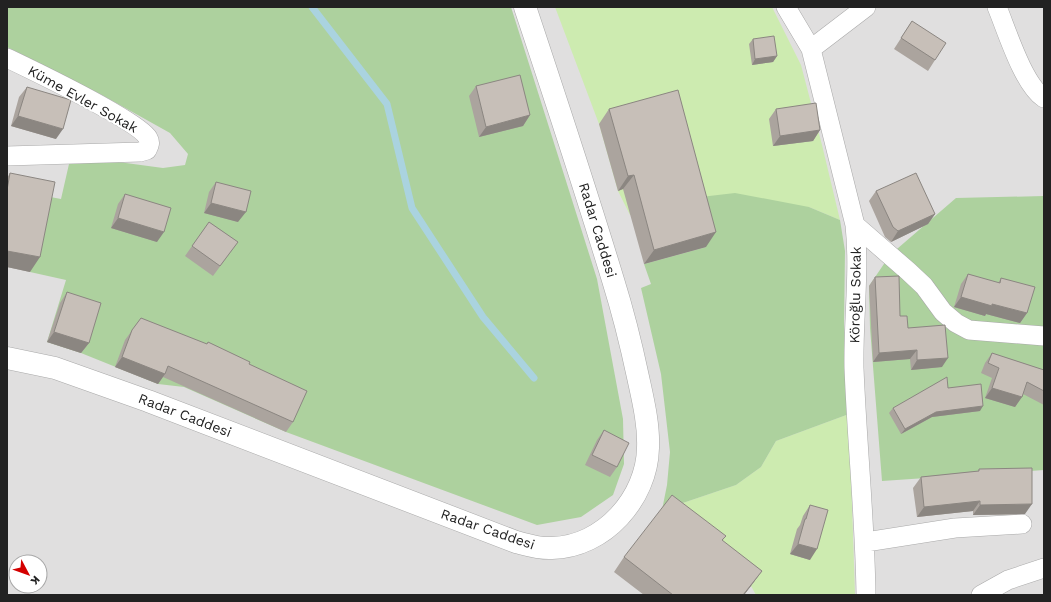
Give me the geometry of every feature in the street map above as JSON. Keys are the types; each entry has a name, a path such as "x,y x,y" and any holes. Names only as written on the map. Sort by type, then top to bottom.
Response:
{"street":[{"name":"Radar Caddesi","path":"7,358 55,368 148,401 516,542 535,547 552,548 567,546 585,541 604,529 623,512 637,494 645,475 648,448 645,409 627,326 616,289 525,7"},
{"name":"Köroğlu Sokak","path":"786,7 811,49 855,225 857,248 854,368 866,542 866,595"},
{"path":"811,49 866,7"},
{"path":"998,7 1013,48 1028,79 1033,88 1044,98"},
{"name":"Küme Evler Sokak","path":"7,58 77,93 137,127 148,138 150,144 147,150 140,152 7,156"},
{"path":"855,225 924,286 943,312 956,323 969,330 1044,336"},
{"path":"866,542 955,528 1022,524"},
{"path":"981,595 1008,580 1044,568"}],"shaded area":[{"path":"7,7 1044,7 1044,595 7,595"}],"green space":[{"path":"7,7 511,7 597,279 623,419 624,464 613,495 581,517 537,525 286,432 184,387 158,384 81,353 47,342 66,280 30,272 45,196 61,199 69,164 111,161 163,168 185,165 188,154 170,133 102,95 7,47"},
{"path":"555,7 772,7 801,65 840,220 809,207 630,215 618,191 599,124"},
{"path":"735,193 809,207 840,220 845,251 844,325 849,414 776,441 761,467 736,485 662,510 667,485 670,452 661,374 641,288 651,284 644,264 706,247 692,198"},
{"path":"1044,196 1044,470 882,481 870,328 869,286 890,255 956,198"},
{"path":"849,414 855,595 756,595 751,586 662,510 736,485 761,467 776,441"}],"building":[{"path":"912,21 946,43 935,60 901,38"},
{"path":"774,36 777,56 755,59 753,39"},
{"path":"520,75 530,115 486,127 476,86"},
{"path":"27,87 71,100 63,129 18,116"},
{"path":"678,90 716,232 654,250 634,175 628,176 609,109"},
{"path":"816,103 820,130 780,136 776,109"},
{"path":"10,173 55,182 40,257 7,251 7,190"},
{"path":"916,173 935,214 898,231 893,227 876,191"},
{"path":"216,182 251,191 246,212 211,203"},
{"path":"125,194 171,208 164,232 118,218"},
{"path":"209,222 238,242 220,266 192,246"},
{"path":"968,274 1000,283 1001,278 1035,287 1027,313 992,304 992,306 961,297"},
{"path":"899,276 900,316 907,316 908,328 945,325 948,358 917,360 917,350 879,353 875,277"},
{"path":"67,292 101,303 89,343 54,332"},
{"path":"141,318 207,344 208,342 250,362 249,364 307,391 293,422 168,366 165,374 122,357 132,330"},
{"path":"992,353 1044,370 1044,391 1027,382 1022,397 992,388 999,368 988,363"},
{"path":"947,377 948,388 981,384 983,406 936,412 905,429 893,408"},
{"path":"604,430 629,443 617,467 592,455"},
{"path":"1032,468 1032,504 980,505 980,501 924,507 921,477 979,471 979,469"},
{"path":"672,495 726,536 722,540 762,571 743,595 673,595 624,557"},
{"path":"810,505 828,510 817,549 798,544"}],"waterway":[{"path":"312,7 387,104 412,208 483,317 534,378"}]}
